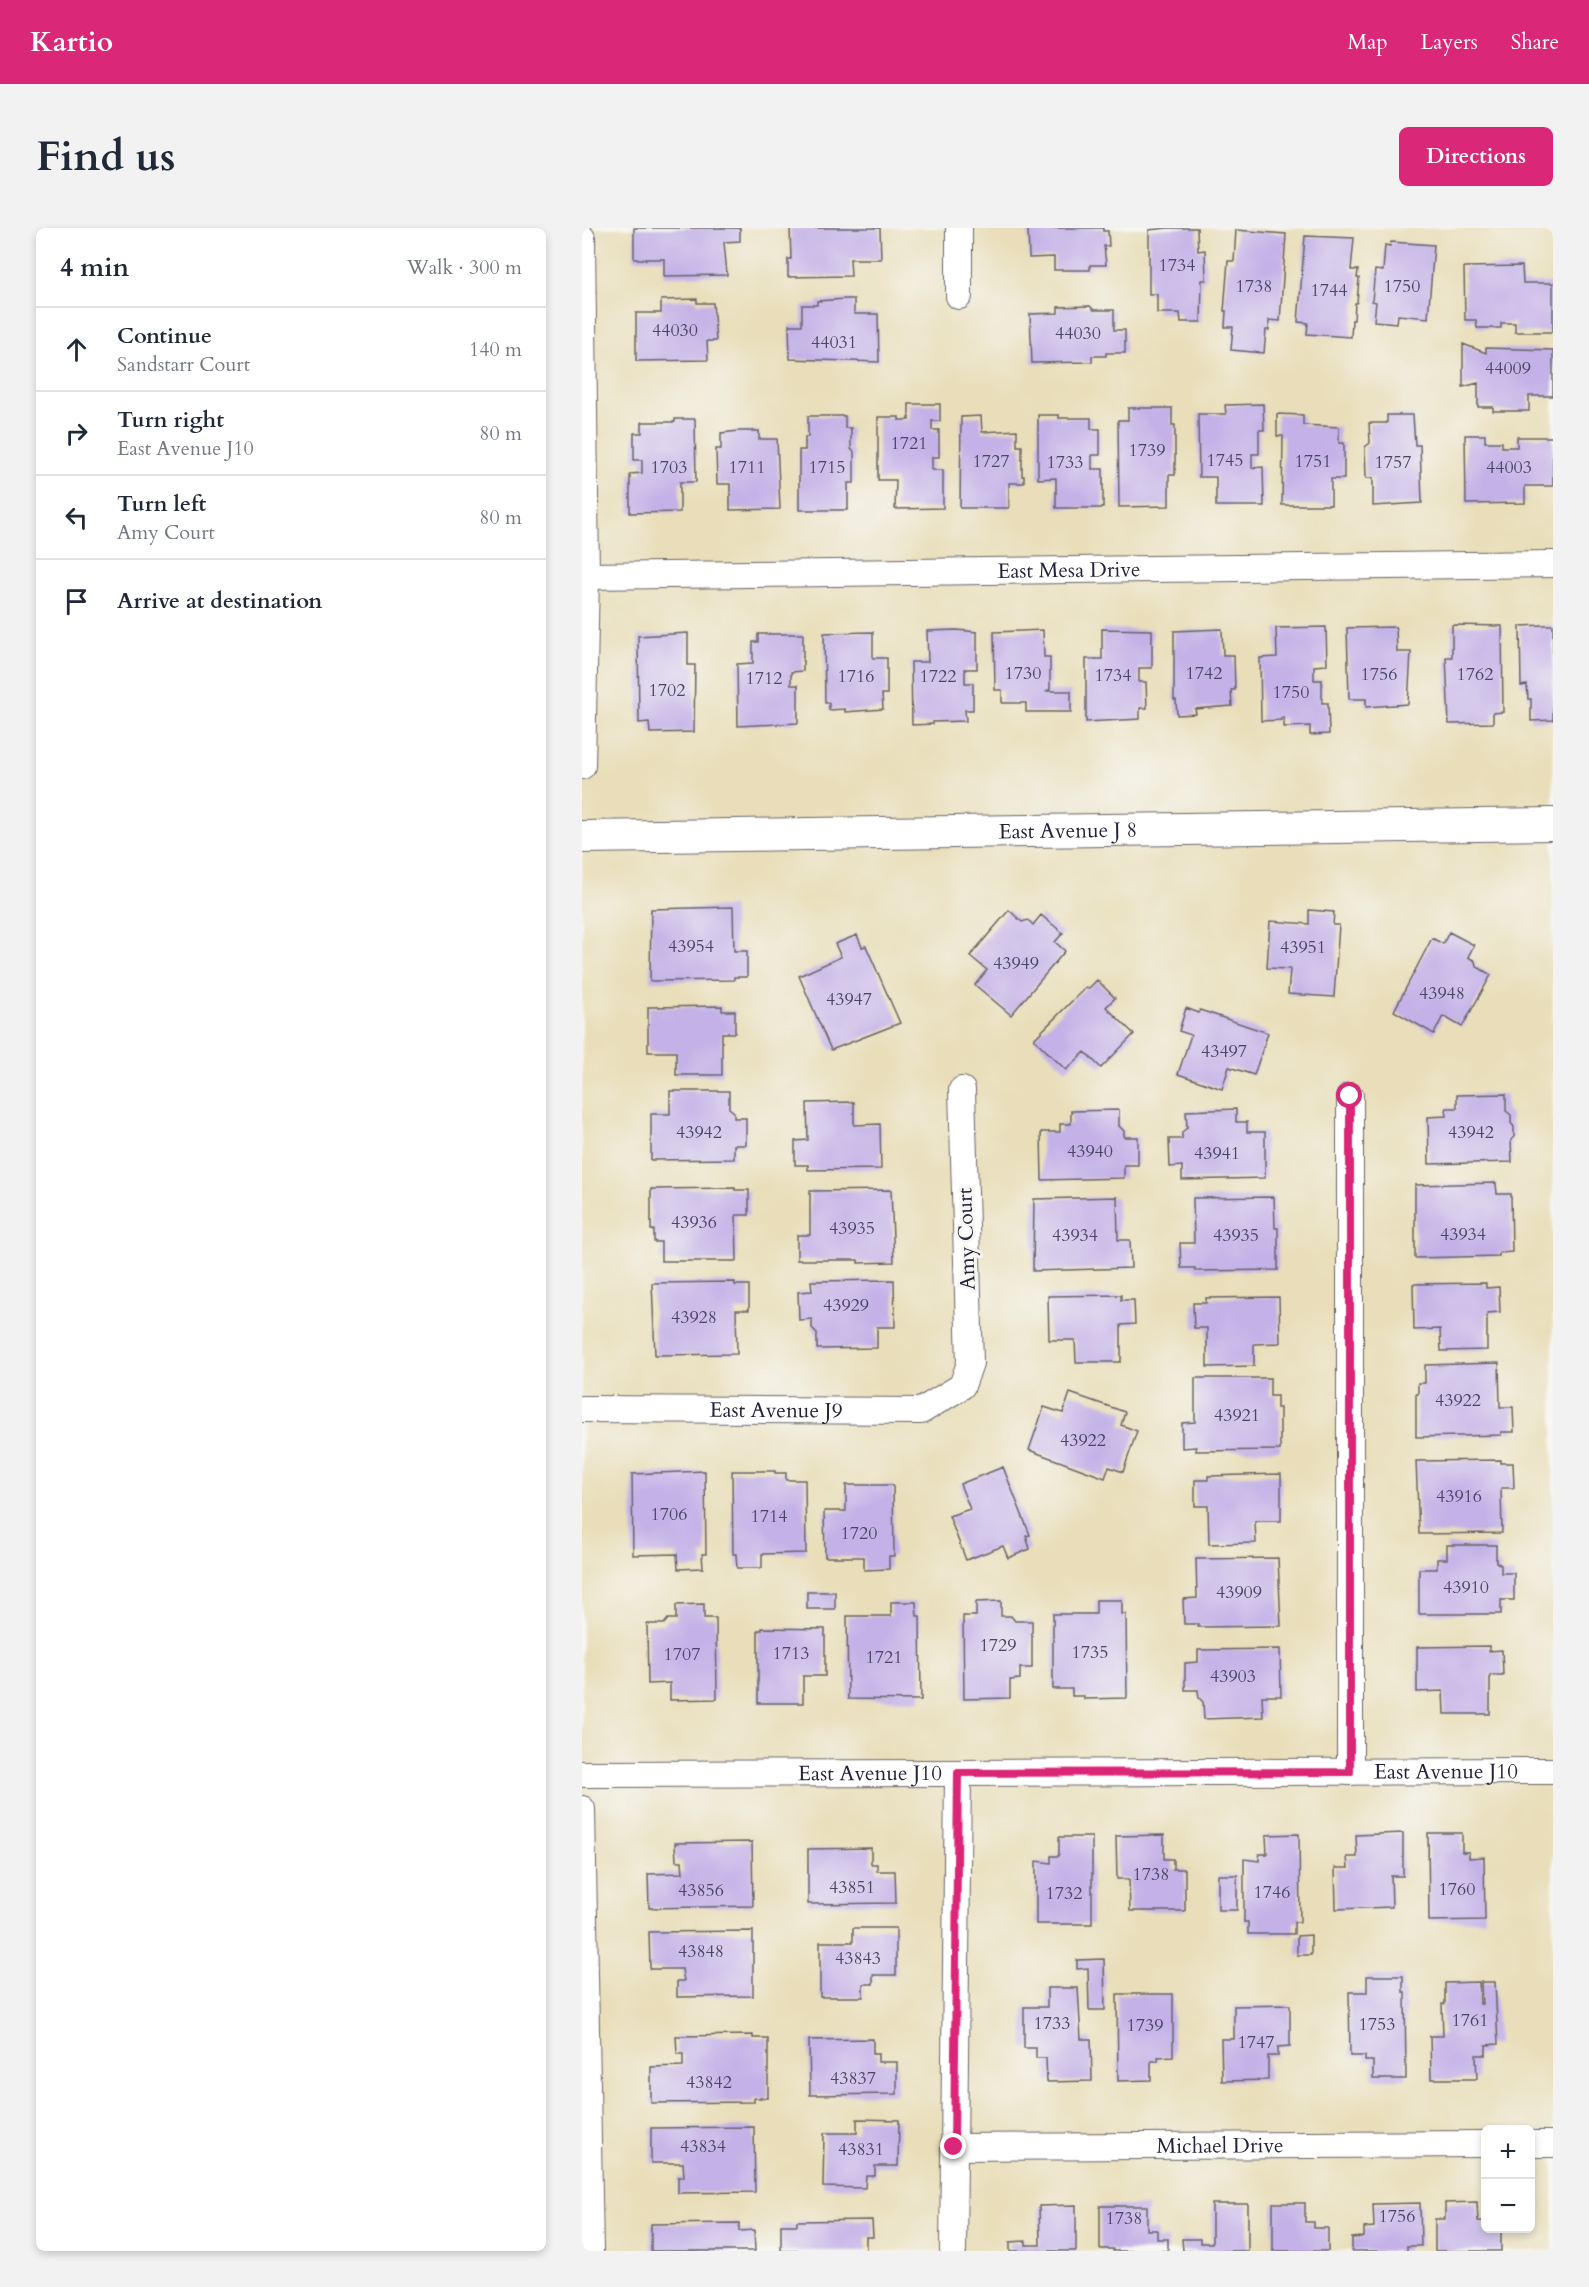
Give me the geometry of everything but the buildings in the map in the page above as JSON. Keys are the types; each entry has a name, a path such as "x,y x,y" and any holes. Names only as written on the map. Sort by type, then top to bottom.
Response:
{"street":[{"path":"959,228 959,296"},
{"path":"582,238 586,576 582,766"},
{"name":"East Mesa Drive","path":"586,576 1553,564"},
{"name":"East Avenue J 8","path":"582,837 1553,824"},
{"name":"Amy Court","path":"962,1090 970,1363 962,1386"},
{"path":"1350,1096 1350,1772"},
{"name":"East Avenue J9","path":"582,1409 921,1411 962,1386"},
{"name":"East Avenue J10","path":"582,1774 1553,1771"},
{"path":"953,2251 958,1773"},
{"path":"582,1809 590,2251"},
{"name":"Michael Drive","path":"954,2147 1481,2144"},
{"path":"1535,2144 1553,2144"}],"route":[{"path":"954,2147 958,1773 1350,1772 1350,1096"}]}
